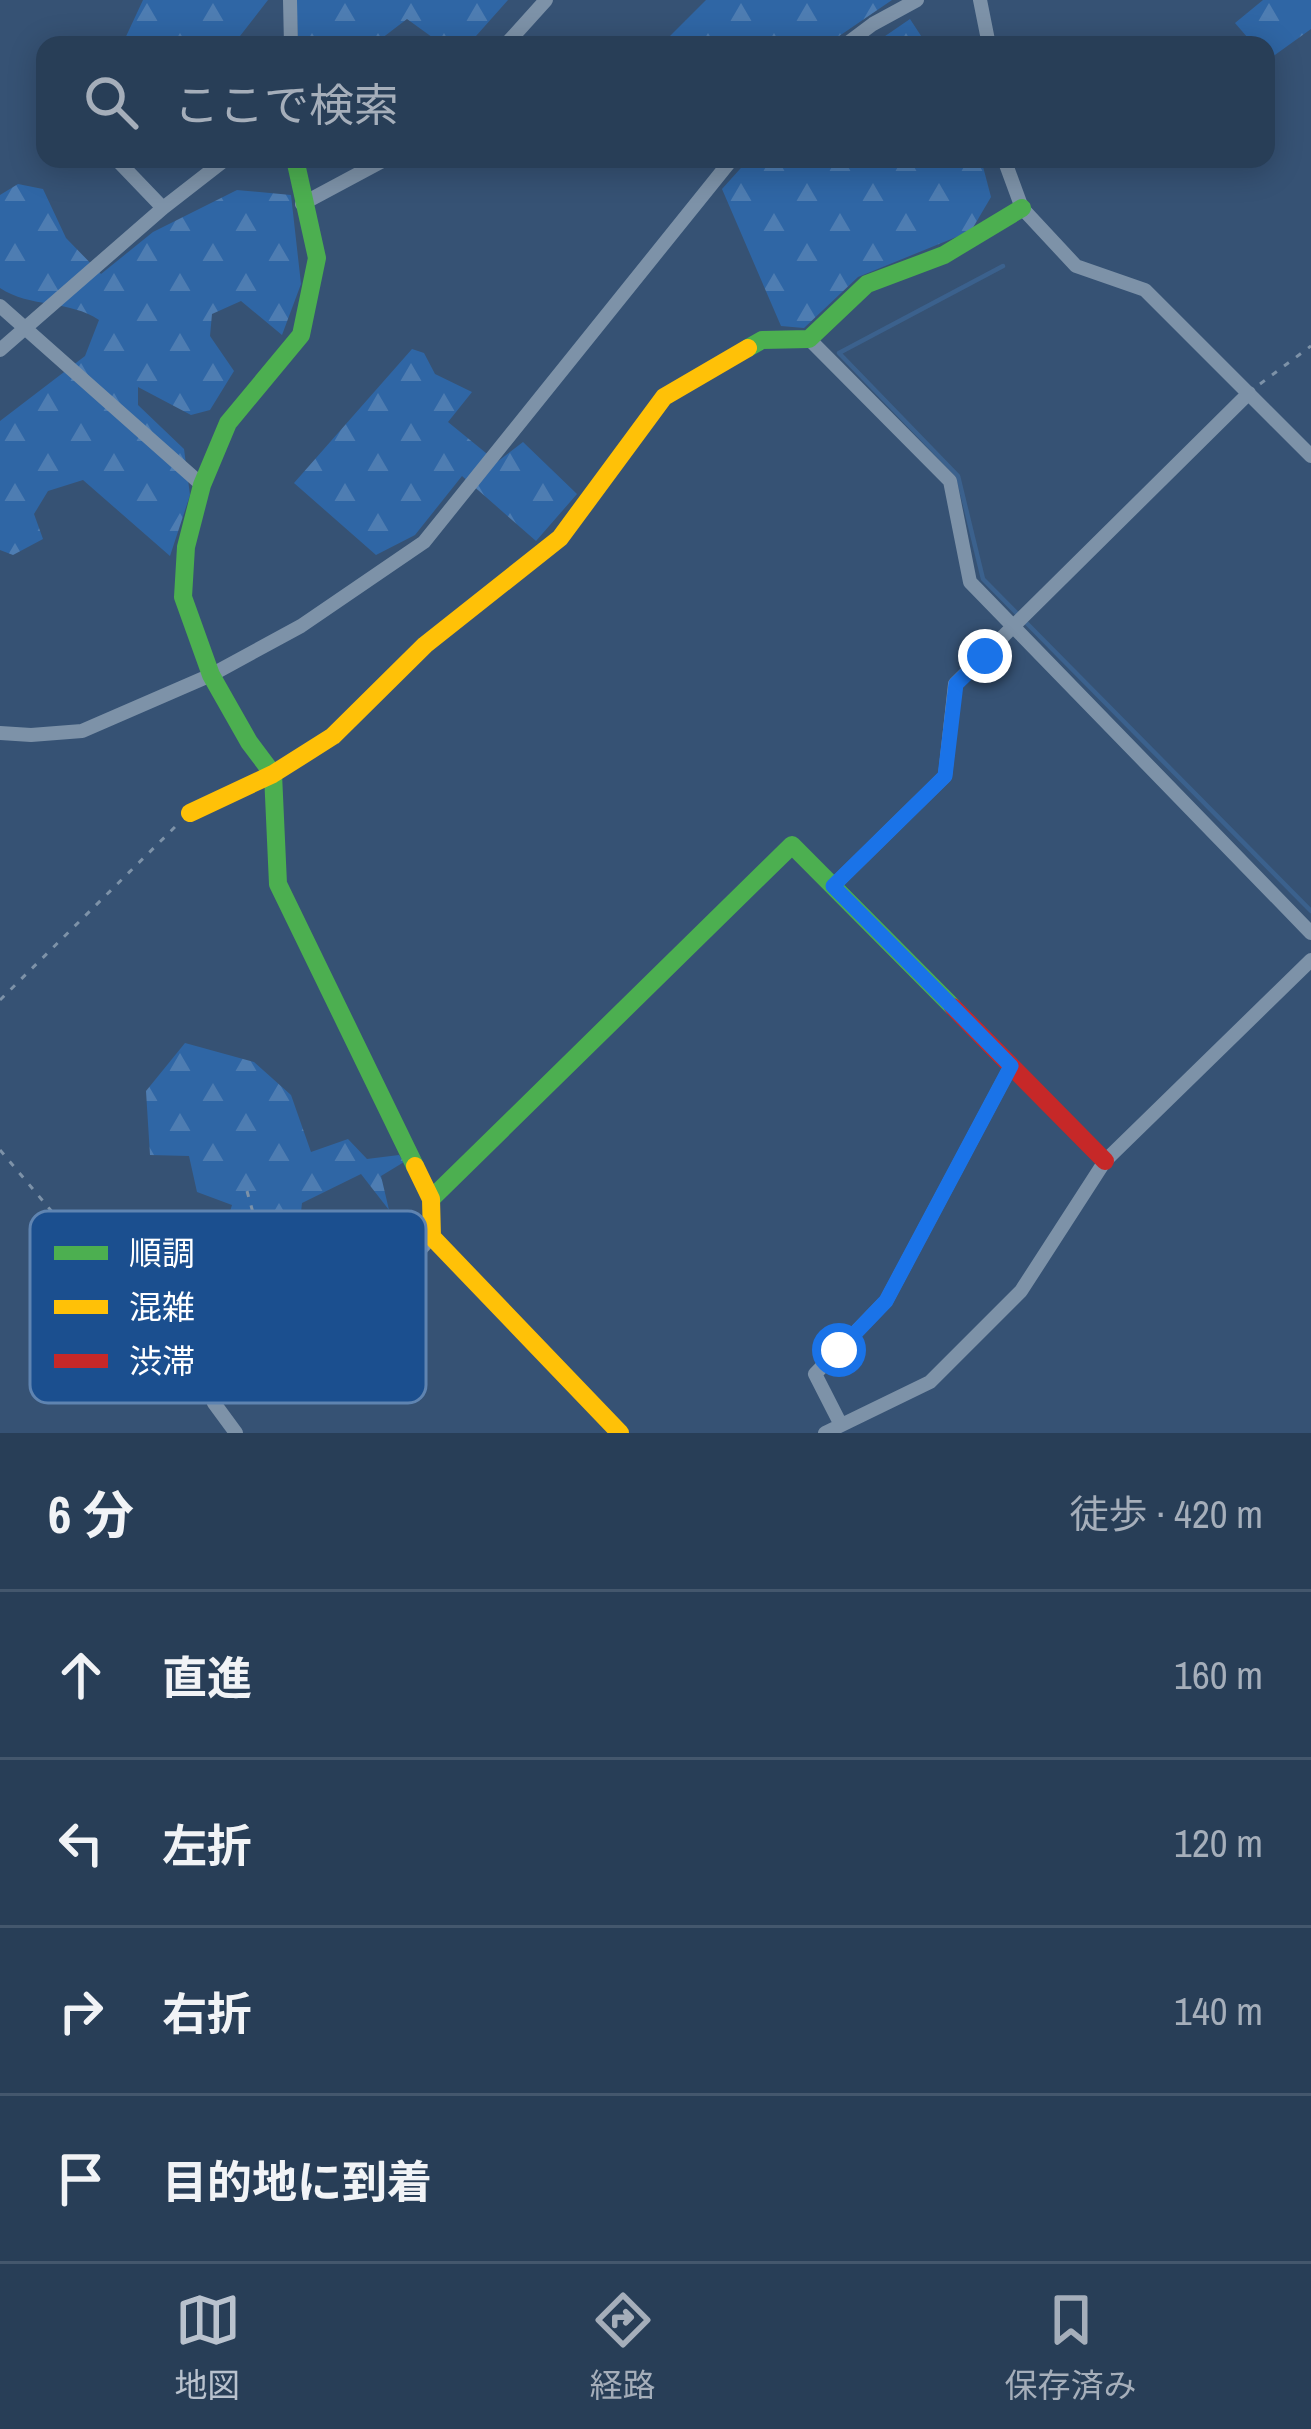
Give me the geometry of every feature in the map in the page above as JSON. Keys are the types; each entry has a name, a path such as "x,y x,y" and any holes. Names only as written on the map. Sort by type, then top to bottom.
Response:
{"street":[{"path":"290,0 291,36"},
{"path":"514,36 546,0"},
{"path":"856,36 917,0"},
{"path":"980,0 987,36"},
{"path":"125,168 164,208"},
{"path":"0,350 215,168"},
{"path":"296,168 317,258 301,335 227,424 202,485 186,547 183,596 211,675 273,774 278,884 431,1199 432,1237 620,1433"},
{"path":"302,204 369,168"},
{"path":"0,733 82,731 211,675 301,626 424,542 725,168"},
{"path":"1007,168 1022,208 1076,266 1145,290 1311,456"},
{"path":"190,813 273,774 333,736 425,645 560,538 664,397 762,340 809,339 867,284 944,255 1022,208"},
{"path":"0,306 202,485"},
{"path":"809,339 950,481 970,581 1311,933"},
{"path":"833,886 945,776 956,684 1250,393"},
{"path":"431,1199 792,845 1105,1160"},
{"path":"825,1433 930,1382 1021,1292 1105,1160 1311,960"},
{"path":"841,1425 815,1374 886,1301 1011,1066"},
{"path":"426,1243 432,1237"},
{"path":"214,1403 236,1433"}],"path":[{"path":"1250,393 1311,346"},
{"path":"0,1000 190,813"},
{"path":"0,1150 52,1211"},
{"path":"247,1190 253,1211"}],"green space":[{"path":"143,0 268,0 240,36 126,36"},
{"path":"284,0 508,0 476,36 431,36 407,19 385,36 298,36 297,17"},
{"path":"706,0 892,0 839,36 670,36"},
{"path":"1263,0 1311,0 1311,29 1275,55 1275,36 1246,36 1235,23"},
{"path":"910,19 921,36 885,36"},
{"path":"741,168 983,168 991,197 971,231 858,277 804,328 781,326 722,189"},
{"path":"18,184 43,189 66,238 101,274 153,232 237,190 291,195 301,284 282,335 241,301 212,314 210,336 234,371 210,410 191,415 138,387 138,405 184,449 190,495 170,556 83,480 48,491 34,514 43,539 13,555 0,550 0,421 85,356 99,320 0,288 0,195"},
{"path":"412,349 424,353 435,374 472,392 448,422 497,462 523,442 577,494 536,541 462,476 415,535 376,555 294,483"},
{"path":"185,1043 254,1062 291,1095 311,1152 348,1139 367,1159 399,1155 404,1162 381,1176 389,1210 361,1174 302,1203 301,1211 230,1211 232,1205 197,1192 189,1156 150,1155 146,1091"}],"waterway":[{"path":"1003,266 839,353 958,476 983,579 1311,911"}],"traffic: fast":[{"path":"297,168 317,258 301,335 228,423 202,485 186,547 183,597 211,675 273,774 278,884 415,1166"},
{"path":"748,348 762,340 809,339 867,284 944,255 1022,208"},
{"path":"431,1199 792,845 953,1007"}],"traffic: slow":[{"path":"190,813 273,774 333,736 425,645 560,538 664,397 748,348"},
{"path":"415,1166 431,1199 432,1237 620,1433"}],"traffic: jam":[{"path":"953,1007 1105,1161"}],"route":[{"path":"839,1350 886,1301 1011,1066 833,886 945,776 956,684 985,656"}]}
